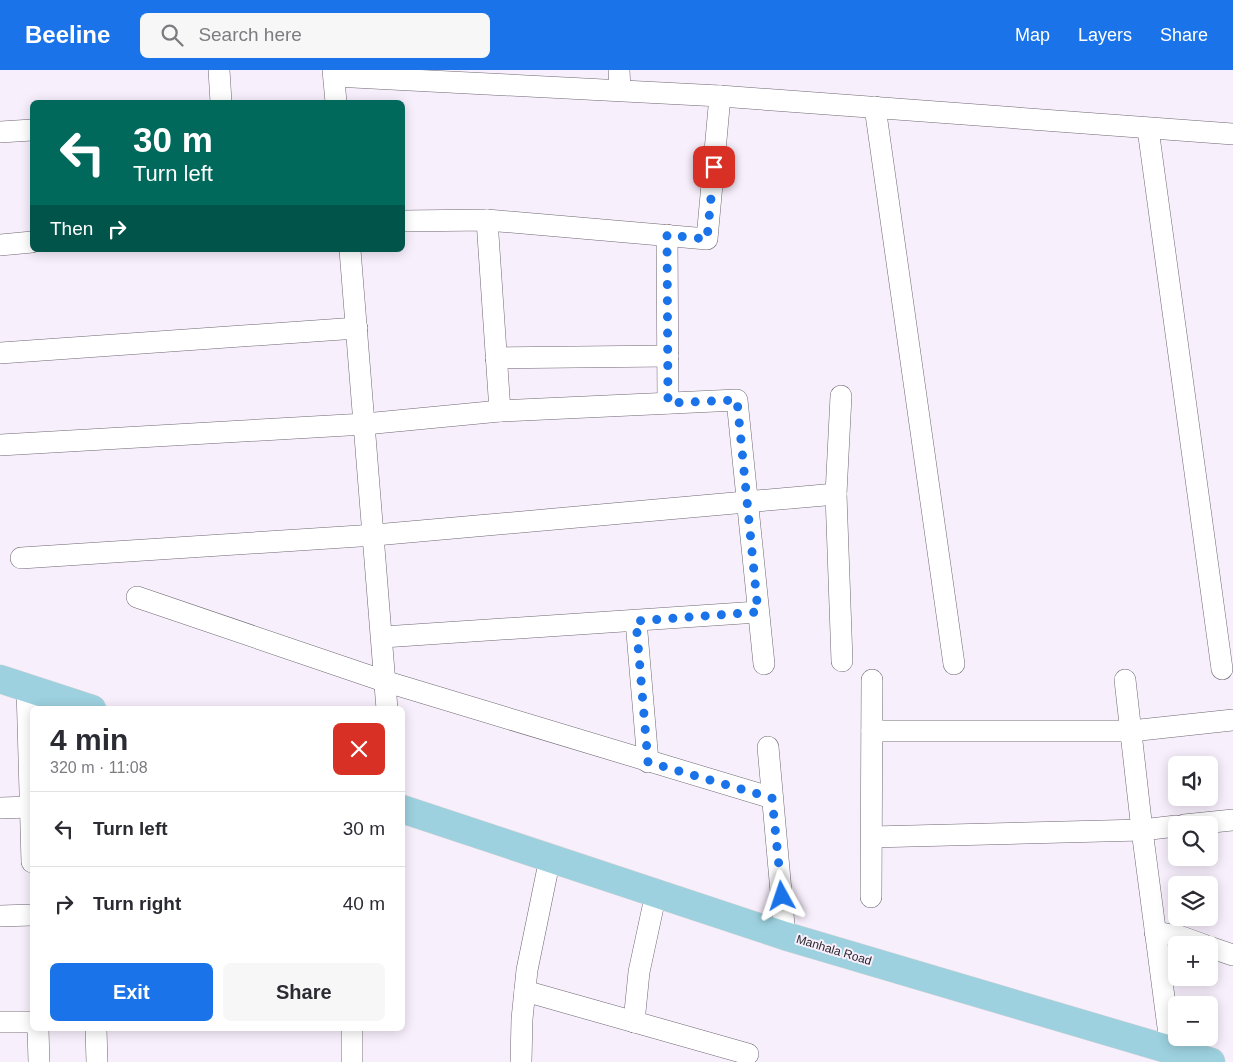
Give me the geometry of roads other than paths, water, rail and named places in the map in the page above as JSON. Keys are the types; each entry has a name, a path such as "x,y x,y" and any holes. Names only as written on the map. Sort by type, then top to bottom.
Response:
{"main road":[{"path":"0,679 83,706"},
{"name":"Manhala Road","path":"405,810 785,936 1212,1062"}],"street":[{"path":"219,70 221,100"},
{"path":"336,100 333,73 619,80 720,96 1233,134"},
{"path":"405,222 486,220 707,239 720,96"},
{"path":"875,107 954,664"},
{"path":"1148,129 1222,669"},
{"path":"0,132 30,130"},
{"path":"486,220 500,411"},
{"path":"667,235 668,403"},
{"path":"0,245 30,242"},
{"path":"350,252 375,535 387,706"},
{"path":"0,353 357,328"},
{"path":"496,358 668,356"},
{"path":"841,396 836,494 842,661"},
{"path":"0,445 365,424 500,411 737,400 764,664"},
{"path":"21,558 375,535 746,500 836,494"},
{"path":"137,597 384,681 772,798"},
{"path":"383,637 758,612"},
{"path":"636,621 648,762"},
{"path":"871,897 872,680"},
{"path":"1126,680 1142,830 1171,1050"},
{"path":"27,688 30,777"},
{"path":"872,731 1131,730 1233,720"},
{"path":"768,747 785,936"},
{"path":"0,808 30,807"},
{"path":"1218,822 1233,820"},
{"path":"872,837 1142,830 1168,827"},
{"path":"521,1062 525,991 550,858"},
{"path":"634,1022 639,972 656,893"},
{"path":"0,916 30,916"},
{"path":"1155,932 1179,936"},
{"path":"1218,950 1233,955"},
{"path":"525,991 748,1054"},
{"path":"0,1022 30,1022"},
{"path":"38,1031 39,1062"},
{"path":"96,1031 97,1062"},
{"path":"352,1031 352,1062"}]}
